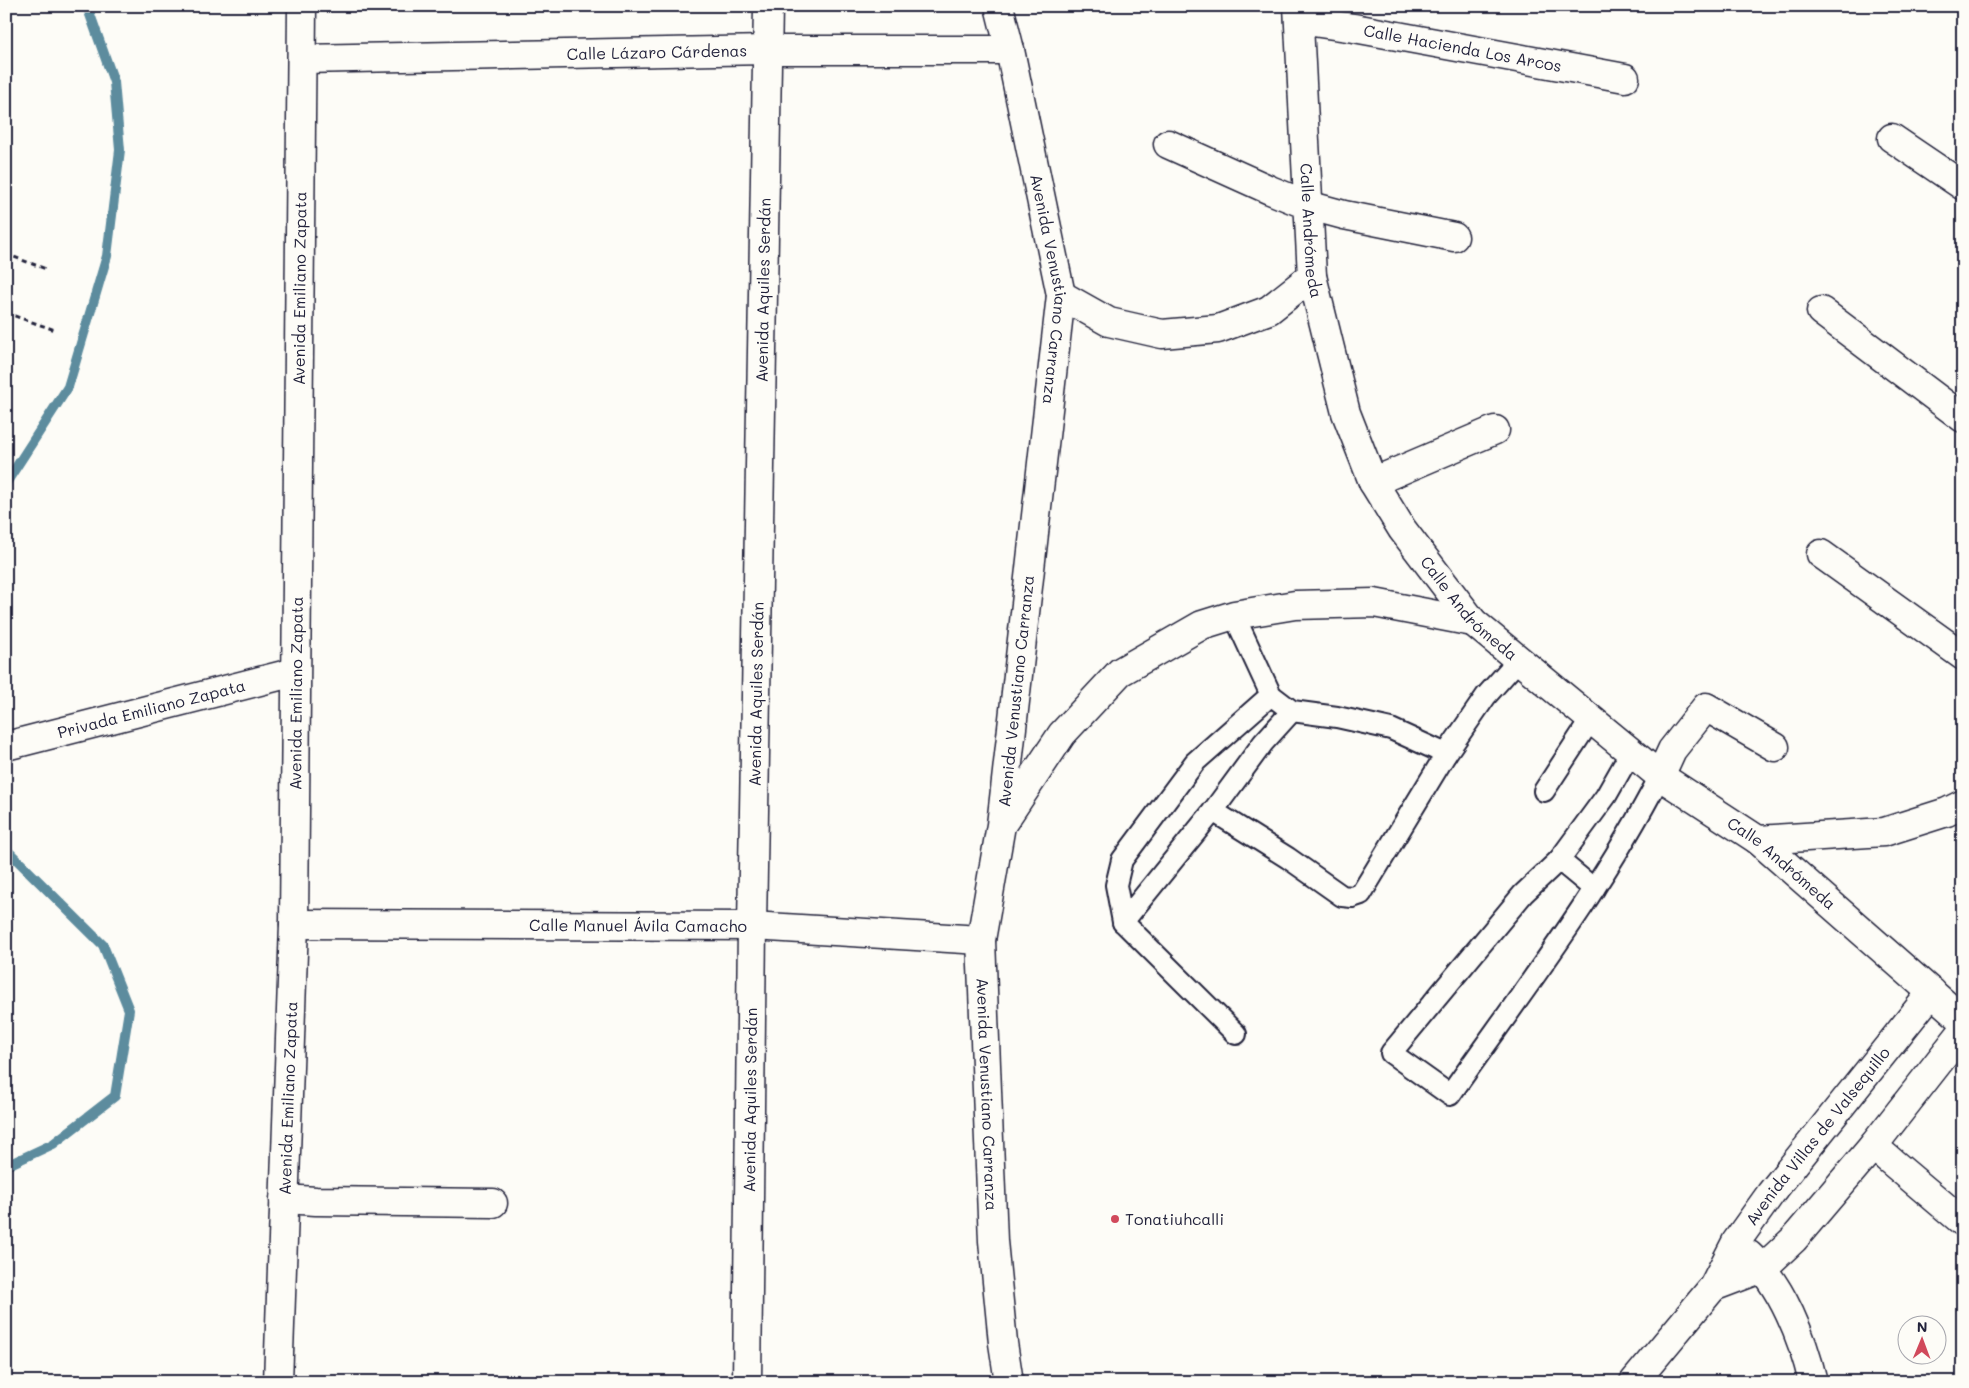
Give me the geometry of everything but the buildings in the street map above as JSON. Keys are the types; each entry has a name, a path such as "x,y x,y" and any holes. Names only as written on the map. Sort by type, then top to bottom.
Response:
{"street":[{"name":"Avenida Emiliano Zapata","path":"278,1382 294,924 302,6"},
{"name":"Avenida Aquiles Serdán","path":"747,1382 752,926 768,6"},
{"name":"Avenida Venustiano Carranza","path":"999,6 1010,50 1060,295 1000,825 981,940 993,1241 1003,1343 1009,1382"},
{"name":"Calle Hacienda Los Arcos","path":"1299,13 1354,28 1626,78"},
{"name":"Calle Andrómeda","path":"1299,13 1312,276 1346,413 1373,482 1402,529 1473,622 1660,776 1758,840 1963,1020"},
{"name":"Calle Lázaro Cárdenas","path":"303,59 767,50 1010,50"},
{"path":"1892,138 1963,186"},
{"path":"1168,144 1307,205 1344,215 1454,236"},
{"path":"1060,295 1109,322 1162,334 1218,329 1269,310 1312,276"},
{"path":"1821,311 1963,418"},
{"path":"1373,482 1495,430"},
{"path":"1821,554 1963,656"},
{"path":"1000,825 1062,734 1120,672 1202,625 1234,615 1295,605 1374,603 1473,622"},
{"name":"Privada Emiliano Zapata","path":"6,746 295,672"},
{"path":"1660,776 1672,750 1706,706 1775,747"},
{"path":"1758,840 1884,832 1947,812 1963,804"},
{"name":"Calle Manuel Ávila Camacho","path":"294,924 752,926 981,940"},
{"name":"Avenida Villas de Valsequillo","path":"1634,1382 1713,1287 1736,1242 1771,1193 1932,992"},
{"name":"Avenida Villas de Valsequillo","path":"1713,1287 1763,1268 1794,1239 1873,1146 1963,1031"},
{"path":"1873,1146 1963,1222"},
{"path":"284,1199 493,1203"},
{"path":"1736,1242 1763,1268 1788,1311 1807,1356 1813,1382"}],"lane":[{"path":"1234,615 1271,695 1292,711 1337,717 1390,729 1446,754"},
{"path":"1213,811 1288,858 1342,896 1352,897 1362,894 1446,754 1486,696 1519,658"},
{"path":"1236,1034 1123,922 1116,885 1122,860 1195,762 1271,695"},
{"path":"1123,922 1213,811 1263,743 1292,711"},
{"path":"1544,792 1591,720"},
{"path":"1631,752 1606,796 1560,860 1523,894 1391,1053 1450,1095 1594,889 1639,817 1660,776"},
{"path":"1560,860 1594,889"}],"path":[{"path":"6,254 46,269"},
{"path":"6,313 55,330"},
{"path":"6,392 12,394"}],"waterway":[{"path":"6,483 68,387 107,256 120,150 114,82 87,6"},
{"path":"6,849 103,945 129,1010 115,1096 53,1144 6,1166"}],"place":[{"name":"Tonatiuhcalli","path":"1115,1219"}]}
